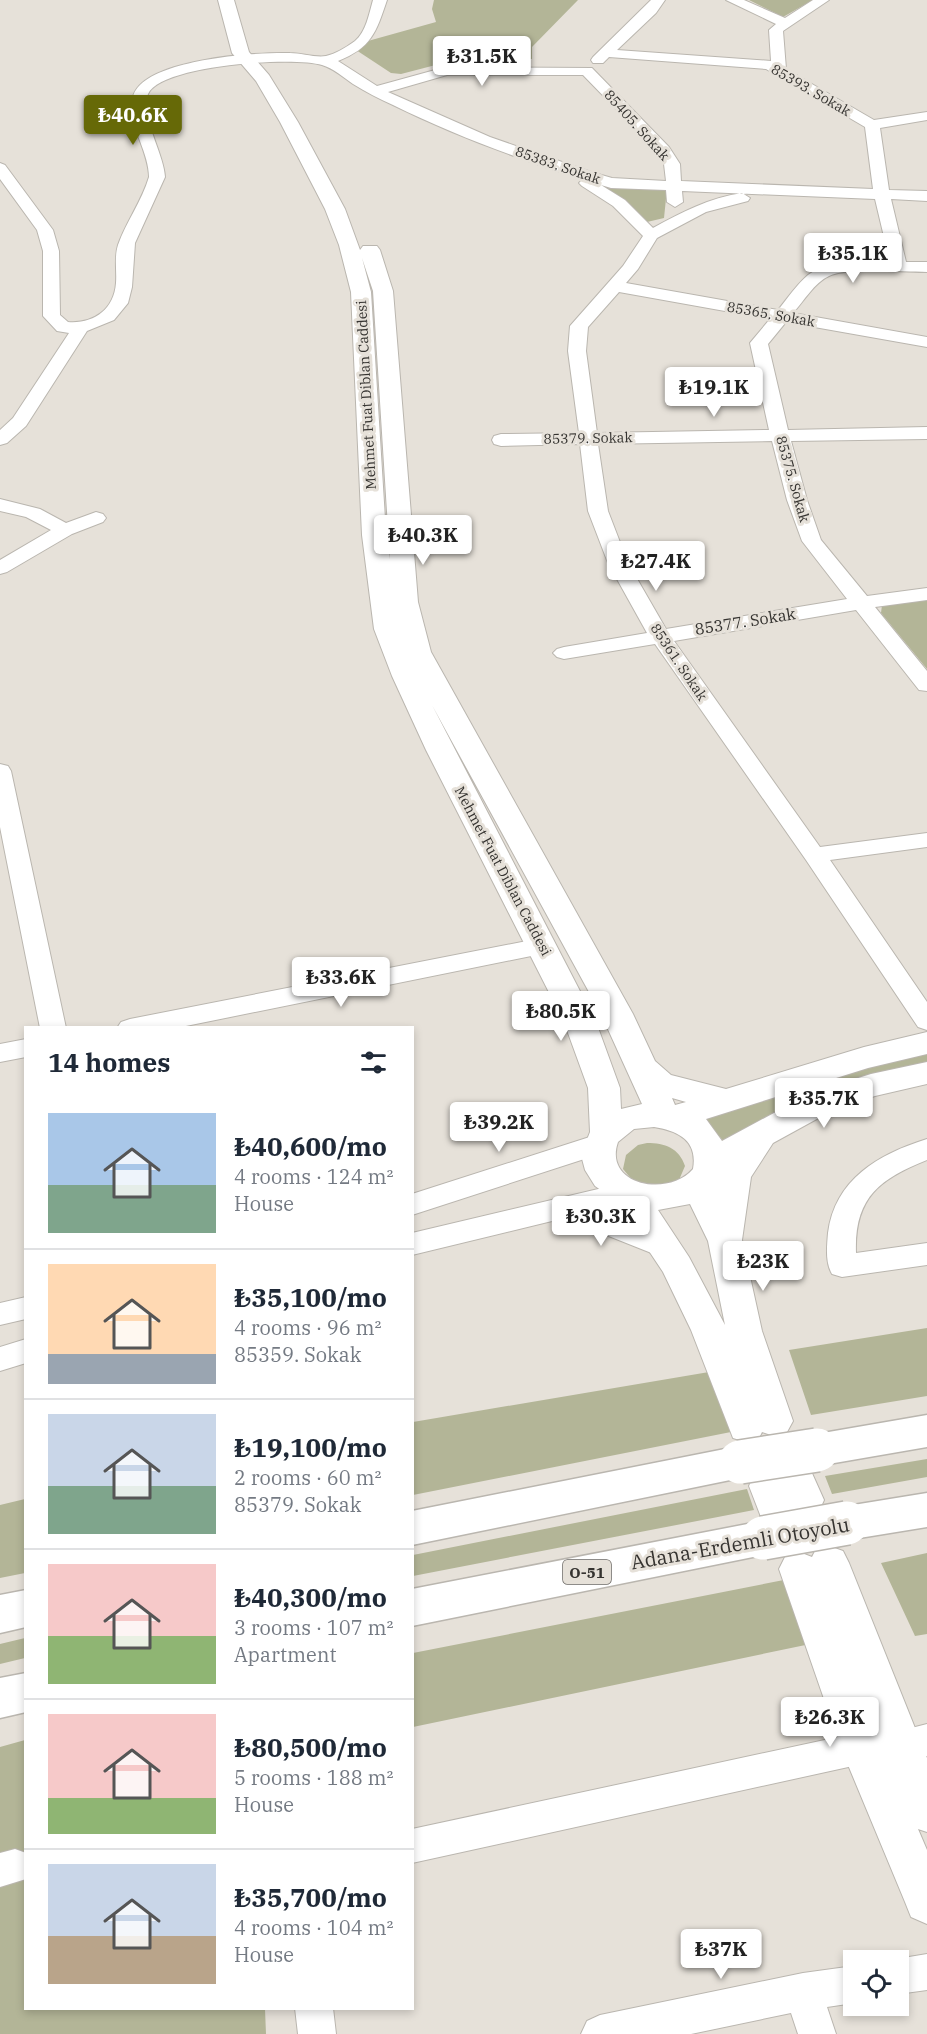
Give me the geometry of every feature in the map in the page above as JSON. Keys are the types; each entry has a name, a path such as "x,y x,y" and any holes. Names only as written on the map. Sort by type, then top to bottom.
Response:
{"highway":[{"name":"Adana-Erdemli Otoyolu","path":"414,1607 776,1475 927,1431"},
{"name":"Adana-Erdemli Otoyolu","path":"414,1528 776,1475 847,1523 927,1510"},
{"path":"0,1614 24,1608"},
{"path":"0,1698 24,1692"}],"main road":[{"name":"Mehmet Fuat Diblan Caddesi","path":"226,0 241,53 254,59 299,111 353,208 368,243 383,291 404,590 418,652 467,746 616,1014 668,1117"},
{"name":"Mehmet Fuat Diblan Caddesi","path":"242,0 258,50 254,59 262,79 289,122 335,209 349,245 361,292 374,535 387,629 405,676 440,750 580,1022 604,1088 603,1138"},
{"path":"927,1043 864,1058 668,1117 635,1117 619,1122 603,1138 597,1158 602,1171 613,1183 628,1192 646,1197 666,1198 684,1194 705,1173 760,1135 823,1101 871,1085 927,1073"},
{"path":"640,1065 660,1083 727,1101"},
{"path":"668,1117 689,1124 702,1135 710,1147 705,1173 725,1241 776,1475"},
{"path":"725,1241 729,1201 735,1176 760,1135"},
{"path":"628,1192 677,1266 776,1475"},
{"path":"814,1566 927,1812"},
{"path":"896,1744 927,1902"}],"street":[{"path":"326,61 362,45 369,36 380,0"},
{"path":"375,91 446,71 587,70 651,10 655,0"},
{"path":"733,0 786,24"},
{"path":"779,69 776,30 822,0"},
{"name":"85393. Sokak","path":"605,53 769,64 872,125"},
{"name":"85383. Sokak","path":"80,329 109,317 123,294 126,247 157,177 156,162 139,110 139,94 148,83 169,73 207,64 303,56 326,61 375,91 412,110 565,170 611,183 785,192 927,196"},
{"name":"85405. Sokak","path":"587,70 664,150 672,165 674,214 681,218"},
{"path":"899,265 882,195 872,125 927,116"},
{"path":"0,168 45,230 51,252 52,316 63,327 80,329 20,422 0,439"},
{"path":"565,170 619,203 651,235"},
{"name":"85361. Sokak","path":"785,192 727,200 681,218 651,235 630,268 579,327 577,351 598,511 618,563 658,635 814,855 927,1021"},
{"path":"784,316 812,280 825,272 848,267 899,265 927,267"},
{"name":"85365. Sokak","path":"615,286 927,342"},
{"name":"85375. Sokak","path":"784,316 759,343 768,390 797,500 812,541 927,685"},
{"name":"85379. Sokak","path":"501,440 927,433"},
{"path":"0,505 33,513 65,531"},
{"path":"0,568 65,531 96,518"},
{"name":"85377. Sokak","path":"564,653 658,635 927,594"},
{"path":"0,771 53,1026"},
{"path":"814,855 927,840"},
{"path":"140,1026 542,946"},
{"path":"0,1053 24,1048"},
{"path":"414,1204 603,1138"},
{"path":"927,1149 889,1164 862,1183 844,1213 840,1244 842,1266 927,1254"},
{"path":"414,1244 628,1192"},
{"path":"548,1211 596,1220 664,1247"},
{"path":"0,1314 24,1308"},
{"path":"0,1359 24,1352"},
{"path":"414,1846 896,1744"},
{"path":"909,1974 927,1972"},
{"path":"600,2034 843,1986"},
{"path":"803,1992 817,2034"},
{"path":"314,2010 318,2034"}],"green space":[{"path":"434,0 578,0 532,47 532,59 481,57 451,61 401,74 391,73 350,46 436,22 432,9"},
{"path":"749,0 813,0 783,17"},
{"path":"598,185 667,189 664,218 647,222"},
{"path":"927,599 927,669 881,613 882,605"},
{"path":"927,1052 927,1062 725,1143 703,1118 850,1072"},
{"path":"660,1144 679,1155 685,1166 679,1180 662,1188 633,1181 623,1169 626,1155 638,1145"},
{"path":"927,1328 927,1396 811,1415 789,1350"},
{"path":"715,1371 736,1431 414,1495 414,1422"},
{"path":"927,1459 927,1477 832,1494 825,1476"},
{"path":"747,1489 754,1510 414,1576 414,1555"},
{"path":"24,1499 24,1573 0,1578 0,1505"},
{"path":"927,1553 927,1634 915,1636 881,1563"},
{"path":"794,1578 820,1642 414,1727 414,1653"},
{"path":"24,1638 24,1658 0,1664 0,1644"},
{"path":"24,1740 24,2010 265,2010 266,2034 0,2034 0,1747"}]}
